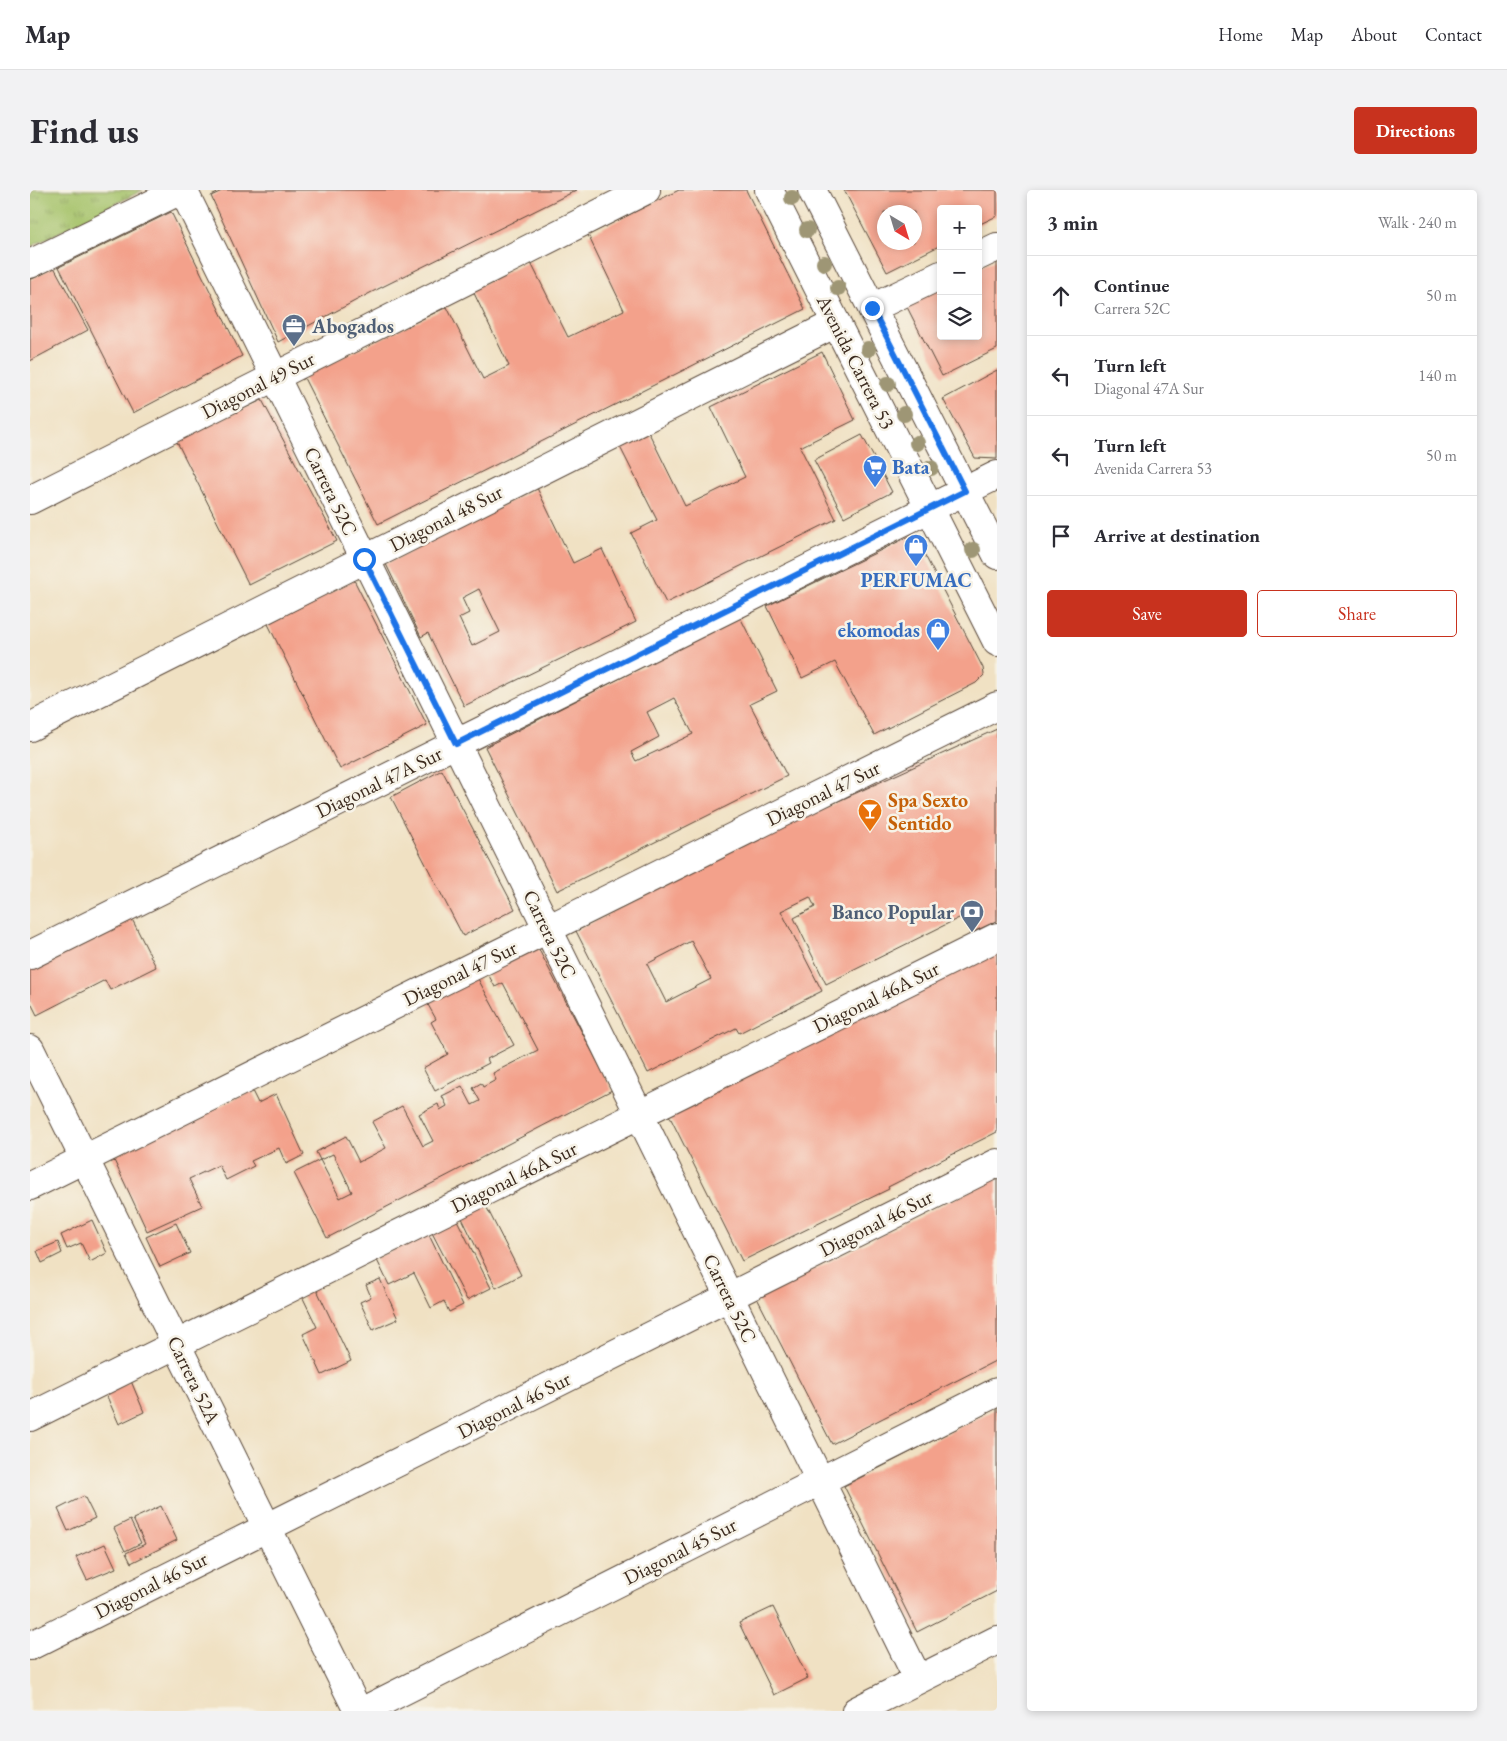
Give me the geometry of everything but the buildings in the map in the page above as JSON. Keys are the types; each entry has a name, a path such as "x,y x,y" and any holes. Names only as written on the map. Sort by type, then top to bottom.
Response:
{"main road":[{"path":"30,264 182,190"},
{"name":"Carrera 52C","path":"182,190 918,1679"},
{"name":"Diagonal 49 Sur","path":"30,500 646,190"},
{"name":"Avenida Carrera 53","path":"769,190 997,642"},
{"name":"Avenida Carrera 53","path":"812,190 997,554"},
{"path":"982,254 997,247"},
{"path":"872,308 937,277"},
{"name":"Diagonal 48 Sur","path":"30,727 836,323"},
{"name":"Diagonal 47A Sur","path":"30,955 997,475"},
{"name":"Diagonal 47 Sur","path":"30,1186 997,706"},
{"name":"Diagonal 46A Sur","path":"30,1417 997,937"},
{"name":"Carrera 52A","path":"30,1050 358,1711"},
{"name":"Diagonal 46 Sur","path":"30,1646 997,1163"},
{"name":"Diagonal 45 Sur","path":"363,1711 997,1392"},
{"path":"856,1711 997,1640"}],"green space":[{"path":"33,190 143,190 30,247 30,197"}],"place":[{"name":"Abogados","path":"294,347"},
{"name":"Bata","path":"875,488"},
{"name":"PERFUMAC","path":"916,567"},
{"name":"ekomodas","path":"938,651"},
{"name":"Spa Sexto Sentido","path":"870,832"},
{"name":"Banco Popular","path":"972,933"}],"route":[{"path":"364,559 456,744 965,491 872,308"}]}
